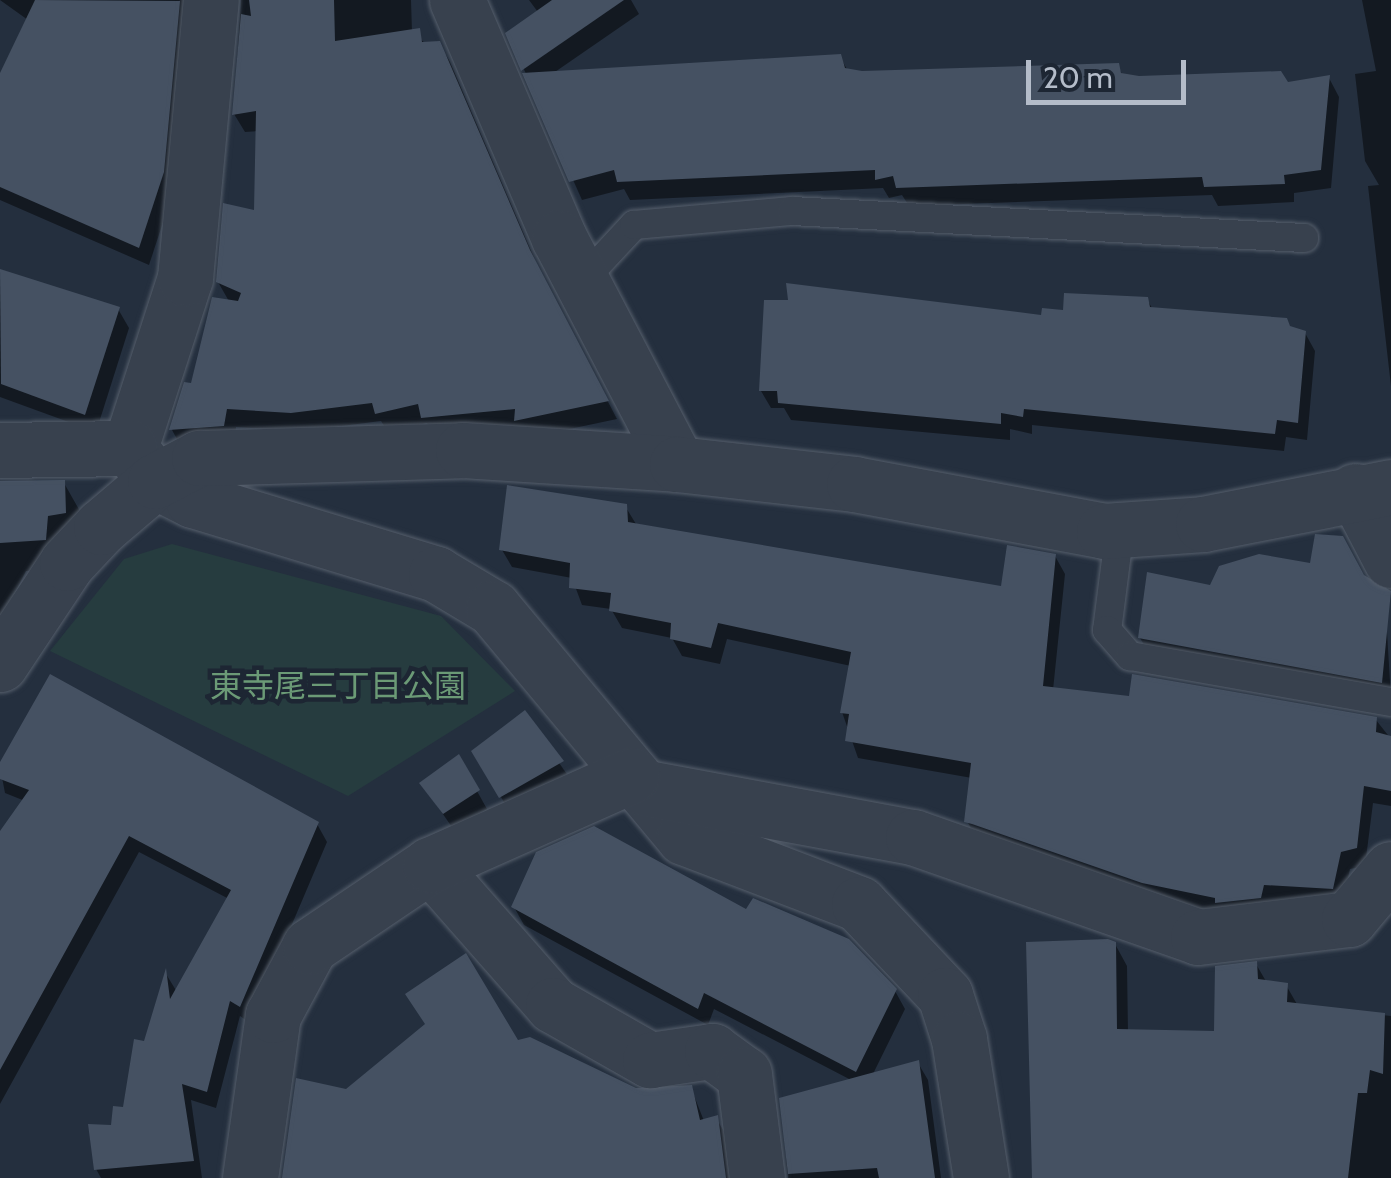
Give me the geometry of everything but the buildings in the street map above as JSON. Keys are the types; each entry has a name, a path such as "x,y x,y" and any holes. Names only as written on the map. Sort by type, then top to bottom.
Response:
{"street":[{"path":"0,664 66,563 143,464 186,278 211,0"},
{"path":"457,0 581,282 677,464"},
{"path":"0,450 143,464 218,457 462,450 677,464 854,484 1120,530 1204,524 1373,489 1391,560"},
{"path":"143,464 194,500 436,574 493,608 684,837 859,904 915,958 944,995 959,1038 981,1178"},
{"path":"250,1178 272,1015 310,946 430,865 637,781 913,837 1198,937 1348,919 1384,897"},
{"path":"430,865 552,1005 650,1060 712,1052 744,1074 756,1178"}],"lane":[{"path":"581,282 634,225 792,211 1304,238"},
{"path":"1120,530 1107,630 1130,656 1391,702"}],"green space":[{"name":"東寺尾三丁目公園","path":"172,544 441,616 515,691 348,796 50,651 124,559"}]}
